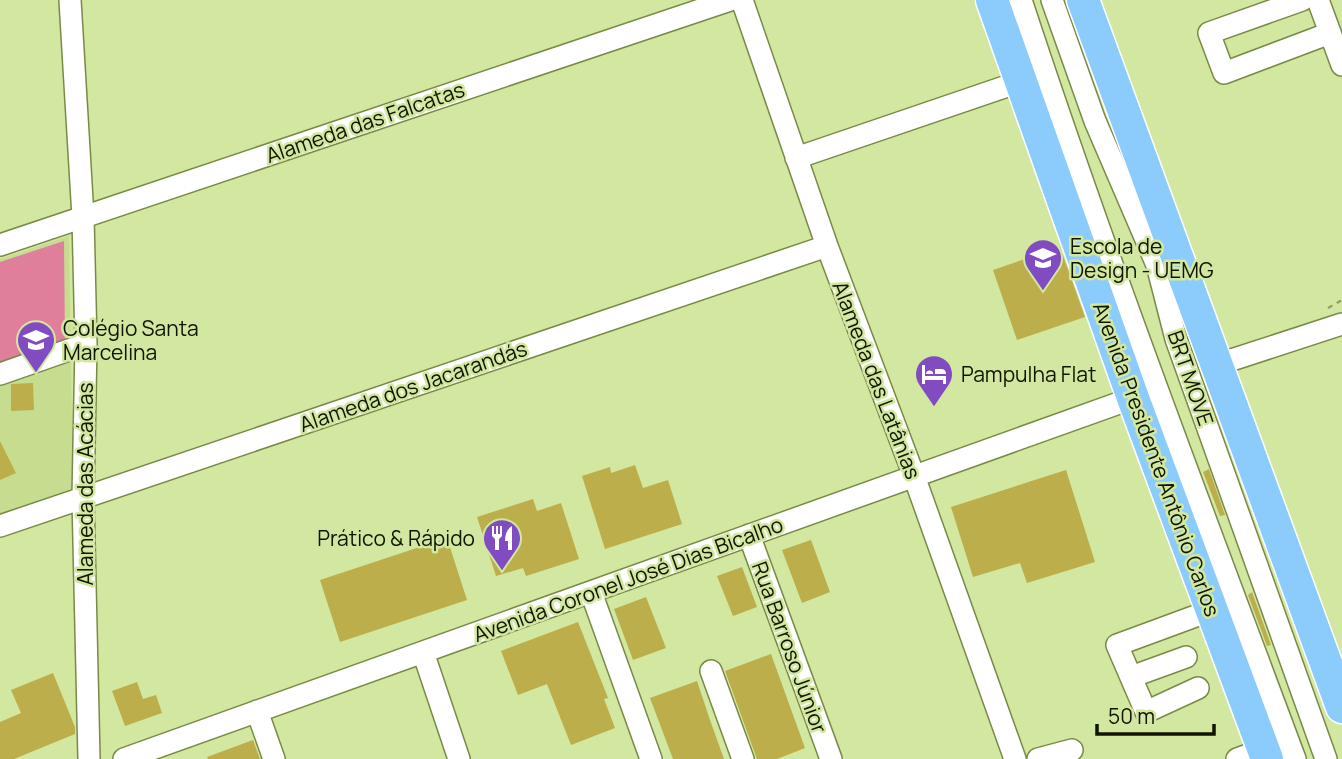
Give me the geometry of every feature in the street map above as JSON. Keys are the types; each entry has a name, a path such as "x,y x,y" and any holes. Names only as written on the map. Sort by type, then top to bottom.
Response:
{"highway":[{"name":"Avenida Presidente Antônio Carlos","path":"992,0 1133,398 1212,610 1256,756"},
{"path":"1083,0 1342,707"}],"street":[{"name":"Alameda das Acácias","path":"70,0 83,217 86,344 83,498 89,759"},
{"name":"Alameda das Falcatas","path":"0,245 730,0"},
{"name":"Alameda das Latânias","path":"741,0 827,246 914,476 1015,759"},
{"name":"BRT MOVE","path":"1021,0 1061,123 1156,387 1295,759"},
{"name":"BRT MOVE","path":"1052,0 1095,121 1157,265 1176,339 1326,759"},
{"path":"1302,0 1209,33 1224,73 1330,33"},
{"path":"1318,0 1342,65"},
{"path":"796,158 1020,82"},
{"name":"Alameda dos Jacarandás","path":"0,526 827,246"},
{"path":"1216,365 1342,324"},
{"path":"0,374 86,344"},
{"name":"Avenida Coronel José Dias Bicalho","path":"124,759 1133,398"},
{"name":"Rua Barroso Júnior","path":"749,536 831,759"},
{"path":"591,592 651,759"},
{"path":"1198,688 1146,712 1117,645 1212,610"},
{"path":"423,652 459,759"},
{"path":"1131,677 1186,657"},
{"path":"711,671 743,759"},
{"path":"257,711 274,759"},
{"path":"1038,759 1072,750"}],"shaded area":[{"name":"Colégio Santa Marcelina","path":"69,236 73,490 0,515 0,259"},
{"path":"64,241 65,344 0,366 0,262"}],"building":[{"name":"Escola de Design - UEMG","path":"1060,247 1085,317 1017,340 993,270"},
{"path":"33,383 34,410 11,411 11,384"},
{"path":"0,441 16,473 0,480"},
{"path":"635,465 643,488 668,480 682,524 605,549 582,476 610,467 611,473"},
{"path":"1209,469 1225,515 1220,516 1203,472"},
{"path":"1066,470 1095,562 1027,583 1020,563 973,577 951,507"},
{"path":"533,499 537,511 561,503 579,559 526,576 523,568 496,576 477,517"},
{"path":"447,538 467,600 340,642 320,580"},
{"path":"811,540 830,592 802,603 782,550"},
{"path":"742,567 757,607 733,616 717,576"},
{"path":"1252,592 1271,645 1267,646 1248,595"},
{"path":"646,597 666,648 633,660 614,609"},
{"path":"578,622 608,698 604,699 615,728 571,745 547,684 518,695 501,651"},
{"path":"771,654 805,748 777,759 757,759 725,671"},
{"path":"53,673 75,727 75,734 14,759 0,759 0,722 21,713 11,690"},
{"path":"697,681 724,759 673,759 650,698"},
{"path":"137,682 143,699 156,695 162,713 125,726 112,691"},
{"path":"253,740 260,759 207,757"}],"place":[{"name":"Escola de Design - UEMG","path":"1043,292"},
{"name":"Colégio Santa Marcelina","path":"36,374"},
{"name":"Pampulha Flat","path":"934,408"},
{"name":"Prático & Rápido","path":"502,572"}]}
